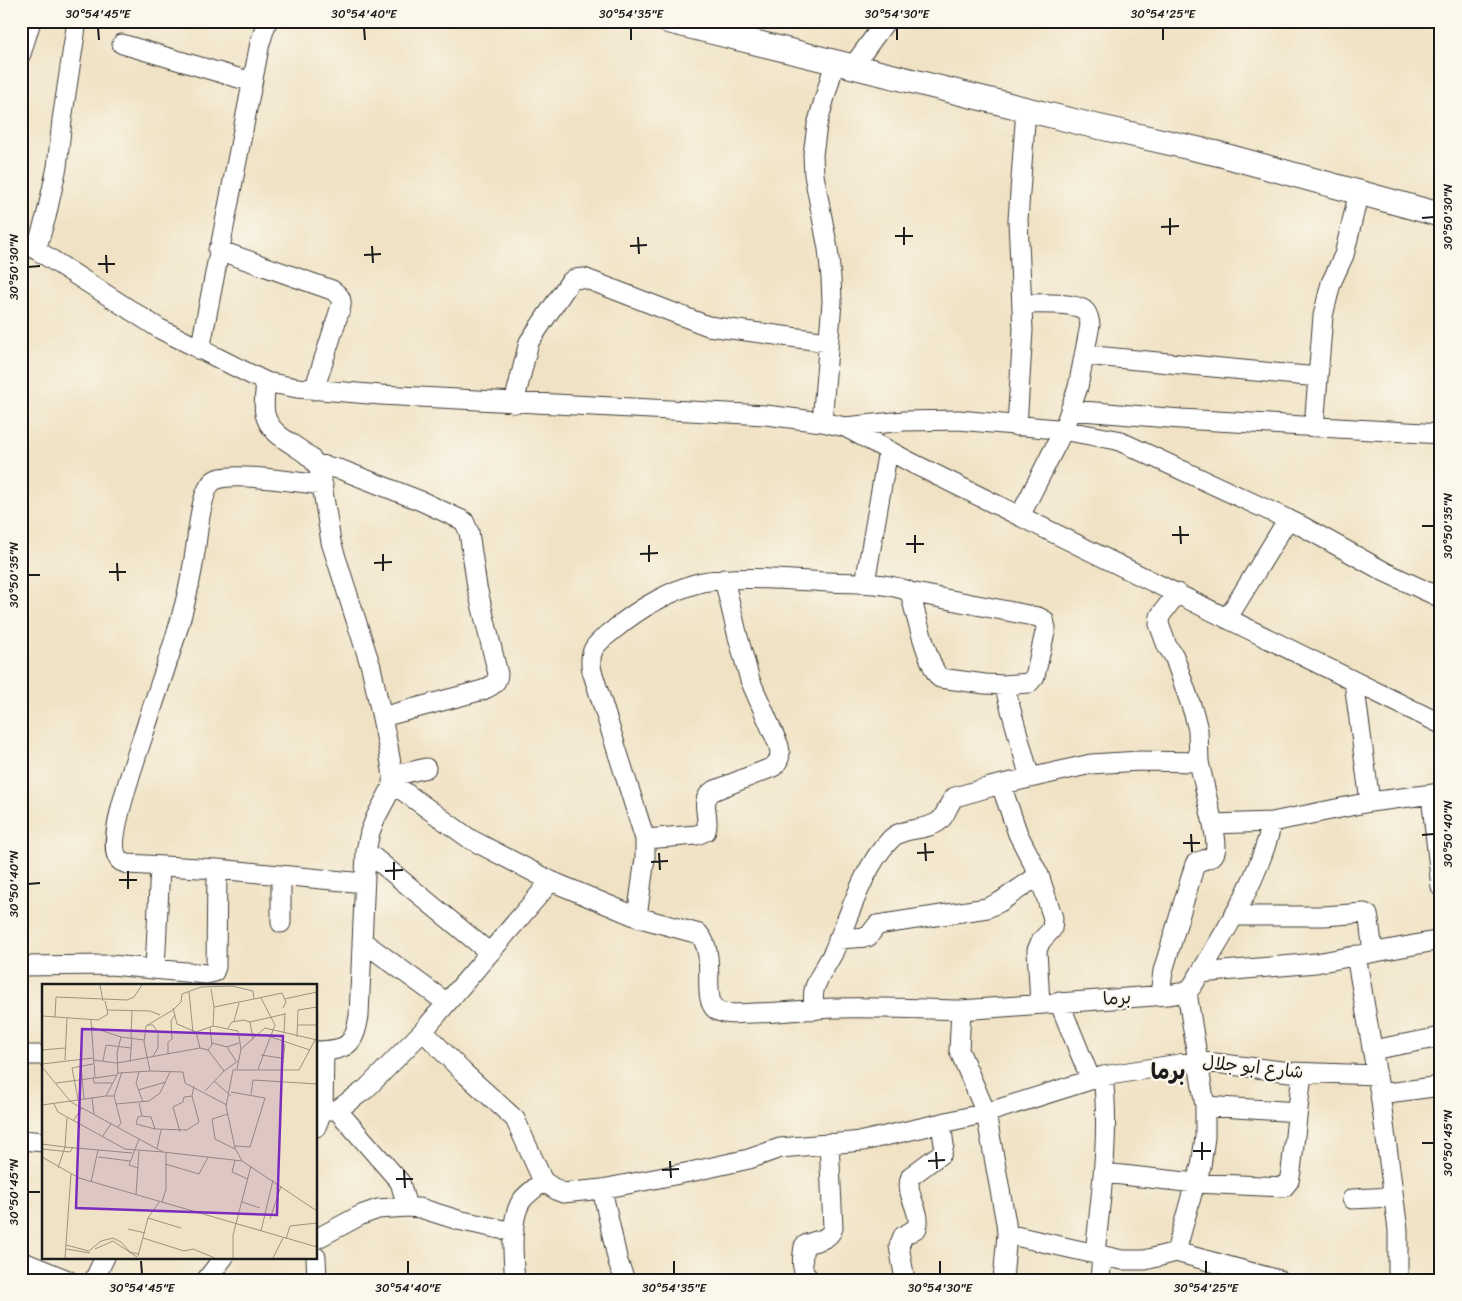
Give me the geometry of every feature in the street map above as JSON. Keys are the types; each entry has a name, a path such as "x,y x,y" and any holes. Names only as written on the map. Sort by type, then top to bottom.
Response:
{"main road":[{"path":"668,21 1026,109 1219,154 1441,215"}],"street":[{"path":"21,54 31,21"},
{"path":"77,21 57,167 46,217 29,245 160,329 200,350 266,382 314,390 514,403 766,415 845,427 1020,516 1441,724"},
{"path":"200,350 218,250 266,21"},
{"path":"822,422 832,302 828,249 814,175 813,155 817,125 844,64 886,21"},
{"path":"122,44 252,82"},
{"path":"1017,426 1023,330 1018,220 1026,109"},
{"path":"1314,427 1323,316 1331,283 1344,255 1359,192"},
{"path":"218,250 332,290 339,295 342,300 341,306 314,390"},
{"path":"514,403 529,342 569,283 578,278 584,278 708,326 828,342"},
{"path":"1020,516 1063,431 1078,387 1090,325 1089,317 1084,310 1073,306 1022,304"},
{"path":"1084,355 1318,377"},
{"path":"266,382 265,409 269,423 282,438 317,464 342,470 421,501 464,521 469,532 477,587 498,674 497,680 494,684 483,690 382,717"},
{"path":"1070,410 1181,419 1441,434"},
{"path":"845,427 904,421 959,420 1063,431 1117,440 1288,519 1385,572 1441,598"},
{"path":"866,584 888,450"},
{"path":"317,464 323,485 331,542 370,667 382,717 393,780 391,789 370,832 366,852 359,1016 354,1038 348,1046 320,1051 330,1109 400,1182 407,1207"},
{"path":"323,485 238,476 217,479 209,485 205,493 194,565 182,615 132,770 118,820 115,847 117,858 128,864 217,869 364,883"},
{"path":"1227,619 1288,519"},
{"path":"645,839 697,835 706,831 708,827 705,801 707,795 773,768 781,756 779,746 750,680 724,579"},
{"path":"393,780 470,839 551,881 637,917 645,839 592,670 591,653 595,646 626,619 676,591 701,582 724,579 866,584 899,588 910,592 1038,617 1044,620 1046,625 1035,676 1029,683 1004,685 940,678 935,674 910,592"},
{"path":"1160,995 1163,971 1195,864 1199,860 1210,858 1214,854 1216,847 1213,824 1199,762 1198,730 1194,714 1174,656 1167,646 1159,624 1160,616 1177,594"},
{"path":"1354,682 1370,802"},
{"path":"1004,685 1030,778"},
{"path":"814,1010 814,989 876,857 892,838 902,832 939,821 955,797 1091,764 1140,761 1199,762"},
{"path":"393,780 426,768"},
{"path":"1001,785 1018,834 1039,874 1054,922 1052,929 1041,941 1037,950 1040,1004"},
{"path":"1213,824 1272,822 1370,802 1436,794 1441,887"},
{"path":"1176,1252 1195,1183 1202,1166 1205,1137 1206,1106 1187,992 1247,892 1267,846 1272,822"},
{"path":"366,852 490,953"},
{"path":"155,969 160,866"},
{"path":"21,966 111,965 206,974 214,972 216,967 217,869"},
{"path":"838,939 868,937 877,925 987,908 1000,902 1039,874"},
{"path":"281,875 281,923"},
{"path":"318,1124 330,1109 366,1089 423,1031 551,881"},
{"path":"1233,916 1324,916 1364,912 1368,916 1364,954 1372,1050 1380,1094 1398,1230 1398,1280"},
{"name":"برما","path":"637,917 695,932 703,939 707,950 711,1001 715,1010 729,1014 836,1008 961,1010 1187,992"},
{"path":"1200,973 1316,963 1441,940"},
{"path":"362,941 447,1003"},
{"path":"1059,1002 1097,1078 1107,1113 1098,1255 1100,1280"},
{"path":"961,1010 959,1050 986,1113 1007,1234 1003,1280"},
{"path":"423,1031 515,1119 543,1181 523,1199 515,1214 515,1280"},
{"path":"1372,1050 1441,1037"},
{"path":"21,1055 42,1055"},
{"name":"شارع ابو جلال","path":"543,1181 563,1193 602,1189 690,1172 780,1148 863,1141 986,1113 1097,1078 1198,1061 1302,1073 1376,1075"},
{"path":"1104,1174 1195,1183 1282,1188 1287,1185 1291,1171 1302,1073"},
{"path":"1380,1094 1441,1086"},
{"path":"1206,1106 1298,1112"},
{"path":"905,1280 899,1246 903,1236 917,1228 918,1221 909,1189 909,1181 911,1176 942,1153 944,1145 941,1123"},
{"path":"21,1140 42,1142"},
{"path":"811,1280 805,1276 803,1271 804,1246 826,1238 833,1228 829,1143"},
{"path":"602,1189 618,1262 624,1280"},
{"path":"1352,1200 1393,1197"},
{"path":"318,1238 361,1215 378,1209 407,1207 420,1208 458,1220 514,1232"},
{"path":"1007,1234 1122,1260 1145,1260 1176,1252 1279,1280"},
{"path":"94,1280 105,1258"},
{"path":"316,1258 317,1280"},
{"path":"21,1261 68,1280"}],"district":[{"name":"برما","path":"1168,1071"}]}
